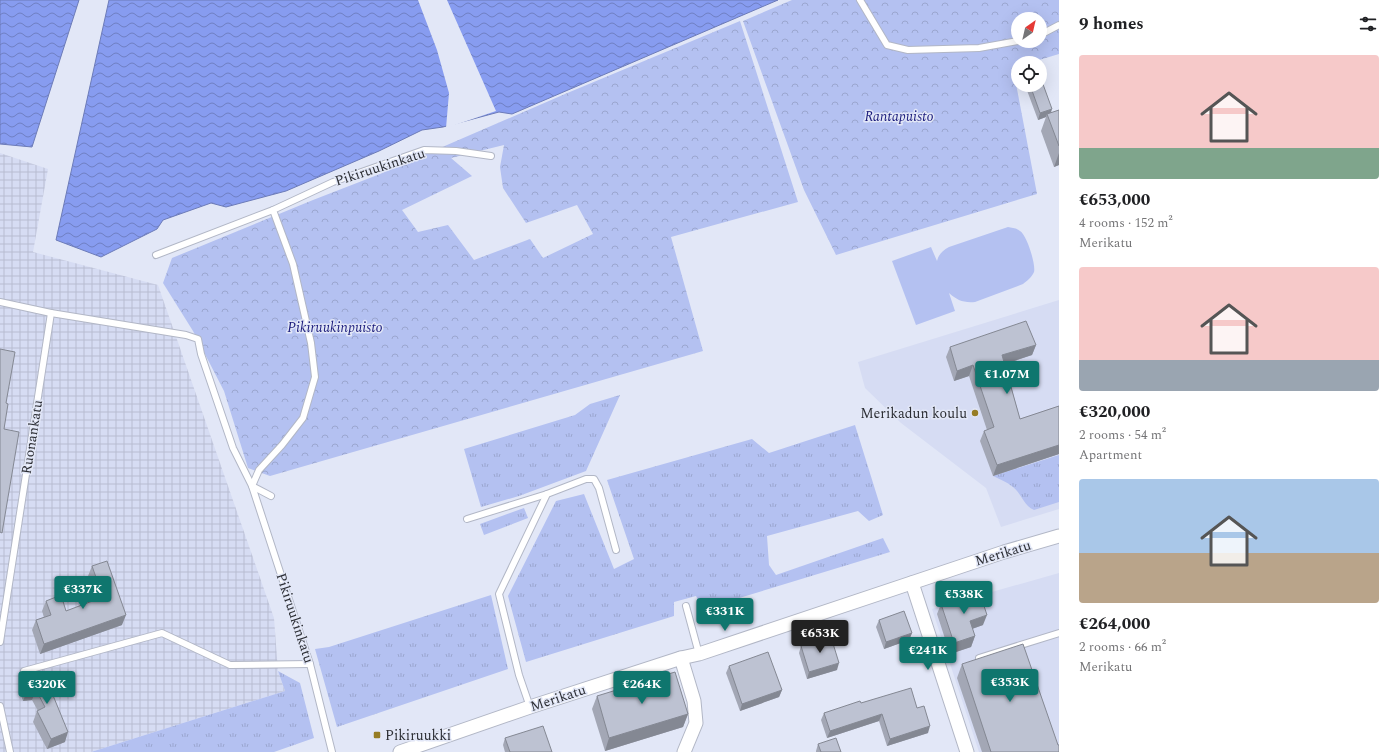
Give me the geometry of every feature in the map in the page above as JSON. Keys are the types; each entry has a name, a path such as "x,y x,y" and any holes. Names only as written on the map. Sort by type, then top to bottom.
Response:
{"street":[{"name":"Merikatu","path":"400,752 530,707 681,658 699,654 1004,552 1059,536"},
{"path":"912,582 967,752"},
{"path":"681,658 694,701 696,723 684,752"}],"lane":[{"path":"860,0 887,45 908,50 979,48 1011,42"},
{"path":"1047,31 1059,25"},
{"name":"Pikiruukinkatu","path":"156,255 273,210 333,182 424,150 456,151 492,156"},
{"path":"271,496 252,486 259,470 282,445 303,418 315,377 311,343 293,264 273,210"},
{"path":"0,302 51,313"},
{"name":"Pikiruukinkatu","path":"51,313 186,335 198,339 201,354 233,448 252,486 310,664 332,752"},
{"name":"Ruonankatu","path":"0,642 51,313"},
{"path":"467,519 547,494 586,479 594,479 599,488 616,550"},
{"path":"530,707 519,675 499,594 516,552 547,494"},
{"path":"686,606 699,654"},
{"path":"24,671 162,633 230,665 310,664"},
{"path":"979,658 1059,633"},
{"path":"0,706 10,752"}],"shaded area":[{"path":"0,153 48,169 33,252 158,285 274,618 278,671 285,691 91,752 0,752"},
{"name":"Merikadun koulu","path":"1059,300 1059,509 1001,527 986,488 901,423 865,388 858,362"},
{"path":"1059,573 1059,752 979,752 932,609"}],"green space":[{"name":"Rantapuisto","path":"792,0 1059,0 1059,54 1047,58 1047,56 1011,56 1011,92 1018,92 1037,194 836,255 804,190 743,21"},
{"name":"Pikiruukinpuisto","path":"740,21 798,202 671,237 703,351 270,476 248,468 224,391 193,331 163,283 172,258 380,174 565,94","holes":["504,145 500,167 503,188 526,223 577,205 593,234 543,258 530,239 474,260 448,225 418,232 402,210 472,176 451,158"]},
{"path":"1008,227 1020,231 1028,244 1034,268 1034,272 1029,279 1023,284 975,302 960,300 949,293 955,311 916,325 892,261 931,247 937,261 941,253 949,247"},
{"path":"620,395 586,471 519,496 481,507 464,449 575,415 590,404"},
{"path":"855,425 883,515 869,521 858,511 767,536 769,565 776,575 883,538 890,552 703,609 696,596 674,602 674,616 526,662 508,596 556,501 584,494 614,569 634,559 607,480 752,439 769,453"},
{"path":"1059,455 1059,502 1034,510 1027,505 1013,487 993,476"},
{"path":"524,508 528,518 484,535 480,524"},
{"path":"491,595 508,669 337,727 315,649 329,647"},
{"path":"278,671 300,683 314,738 274,752 91,752 285,691"}],"water":[{"path":"0,0 79,0 32,147 0,144"},
{"path":"109,0 778,0 512,114 499,112 443,127 422,130 379,151 286,191 226,207 211,203 163,220 157,229 101,257 56,240"}],"pier":[{"path":"418,0 447,0 496,111 446,128 449,93 437,50"}],"building":[{"path":"1032,92 1046,92 1052,109 1040,113"},
{"path":"1059,110 1059,146 1047,114"},
{"path":"1026,321 1036,345 1002,355 1020,419 1059,406 1059,445 997,465 984,431 994,427 973,365 957,371 950,347"},
{"path":"0,349 15,352 6,403 8,404 4,429 19,432 2,533 0,532"},
{"path":"107,561 126,615 44,644 36,620 51,615 46,601 61,595 66,611 103,597 92,566"},
{"path":"979,591 987,615 970,621 975,636 954,643 941,604"},
{"path":"904,611 912,633 886,642 879,620"},
{"path":"831,637 839,663 809,672 801,646"},
{"path":"1023,644 1059,745 1059,752 991,752 962,664"},
{"path":"768,652 782,690 742,704 729,666"},
{"path":"43,671 68,732 51,739 37,711 45,707 36,690 27,691 22,680"},
{"path":"675,672 688,714 609,738 597,696"},
{"path":"911,688 917,708 924,706 930,726 890,739 882,714 830,731 824,713 860,701 861,703"},
{"path":"543,726 552,752 510,752 505,738"},
{"path":"836,738 841,752 821,752 818,744"}],"place":[{"name":"Merikadun koulu","path":"975,413"},
{"name":"Pikiruukki","path":"377,735"}]}
